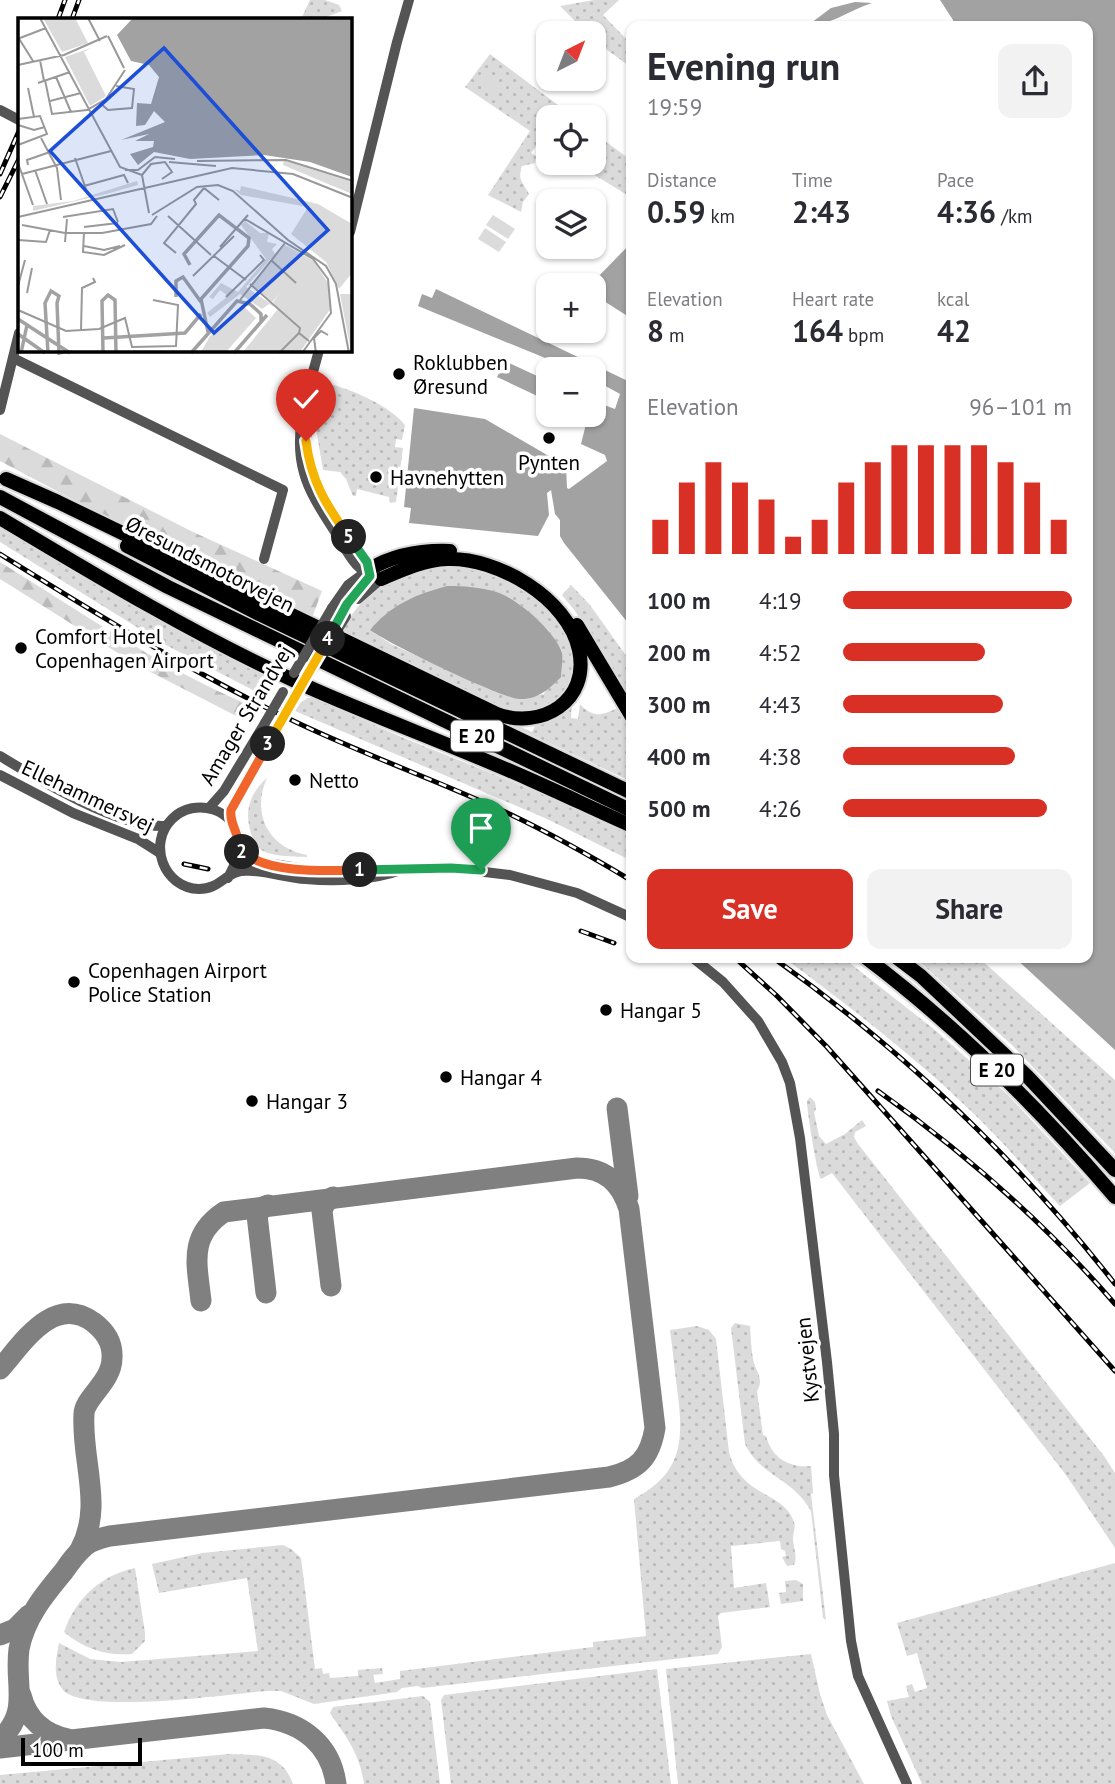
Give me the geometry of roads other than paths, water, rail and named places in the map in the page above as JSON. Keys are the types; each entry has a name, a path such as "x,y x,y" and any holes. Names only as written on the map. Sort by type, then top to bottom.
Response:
{"highway":[{"path":"3,478 504,716 530,719 541,717 557,708 573,691 581,668 580,652 575,638 551,604 517,578 486,564 451,559 371,575"},
{"name":"Øresundsmotorvejen","path":"3,478 200,584 626,790"},
{"name":"Øresundsmotorvejen","path":"0,497 168,587 626,808"},
{"path":"0,519 222,646 424,737 530,779 626,824"},
{"path":"371,575 387,559 402,554 445,551 489,557 522,571 544,587 565,608 626,707"},
{"name":"E 20","path":"872,963 947,1024 993,1067 1040,1113 1115,1197"},
{"name":"E 20","path":"905,963 1027,1076 1113,1167"},
{"path":"1104,1184 1102,1190 1115,1206"}],"street":[{"path":"352,224 409,0"},
{"path":"0,110 18,119"},
{"path":"0,410 18,337"},
{"path":"319,352 305,407 306,441 312,475 327,505 371,575"},
{"path":"13,358 282,490 264,559"},
{"name":"Amager Strandvej","path":"209,808 225,791 283,692 299,679 323,651 340,613 340,594 371,575"},
{"name":"Amager Strandvej","path":"230,820 235,800 295,699 299,679 340,613 362,594 371,575"},
{"name":"Ellehammersvej","path":"0,757 69,794 132,822 148,827 165,827"},
{"name":"Ellehammersvej","path":"0,775 73,813 138,839 160,853"},
{"path":"228,878 240,850 238,835 230,820 209,808 201,807 184,810 165,827 159,844 167,873 189,887 208,888 219,885 239,871 317,879 388,875 401,870"},
{"path":"240,850 255,861 288,868 325,871 451,868 510,875 578,892 626,915"},
{"name":"Kystvejen","path":"699,963 723,982 758,1021 782,1062 790,1083 800,1139 827,1362 834,1434 834,1475 851,1641 858,1676 907,1784"}],"railway":[{"path":"58,18 65,0"},
{"path":"72,18 79,0"},
{"path":"0,174 18,133"},
{"path":"0,197 18,161"},
{"path":"0,554 148,644 261,705 501,810 626,878"},
{"path":"184,864 208,869"},
{"path":"581,931 614,943"},
{"path":"741,963 827,1047 1115,1371"},
{"path":"780,963 867,1029 956,1108 1038,1193 1115,1284"},
{"path":"878,1091 942,1139 1003,1190 1061,1245 1115,1304"}],"place":[{"name":"Roklubben Øresund","path":"399,374"},
{"name":"Pynten","path":"549,438"},
{"name":"Havnehytten","path":"376,477"},
{"name":"Comfort Hotel Copenhagen Airport","path":"21,648"},
{"name":"Netto","path":"295,780"},
{"name":"Copenhagen Airport Police Station","path":"74,982"},
{"name":"Hangar 5","path":"606,1010"},
{"name":"Hangar 4","path":"446,1077"},
{"name":"Hangar 3","path":"252,1101"}]}
